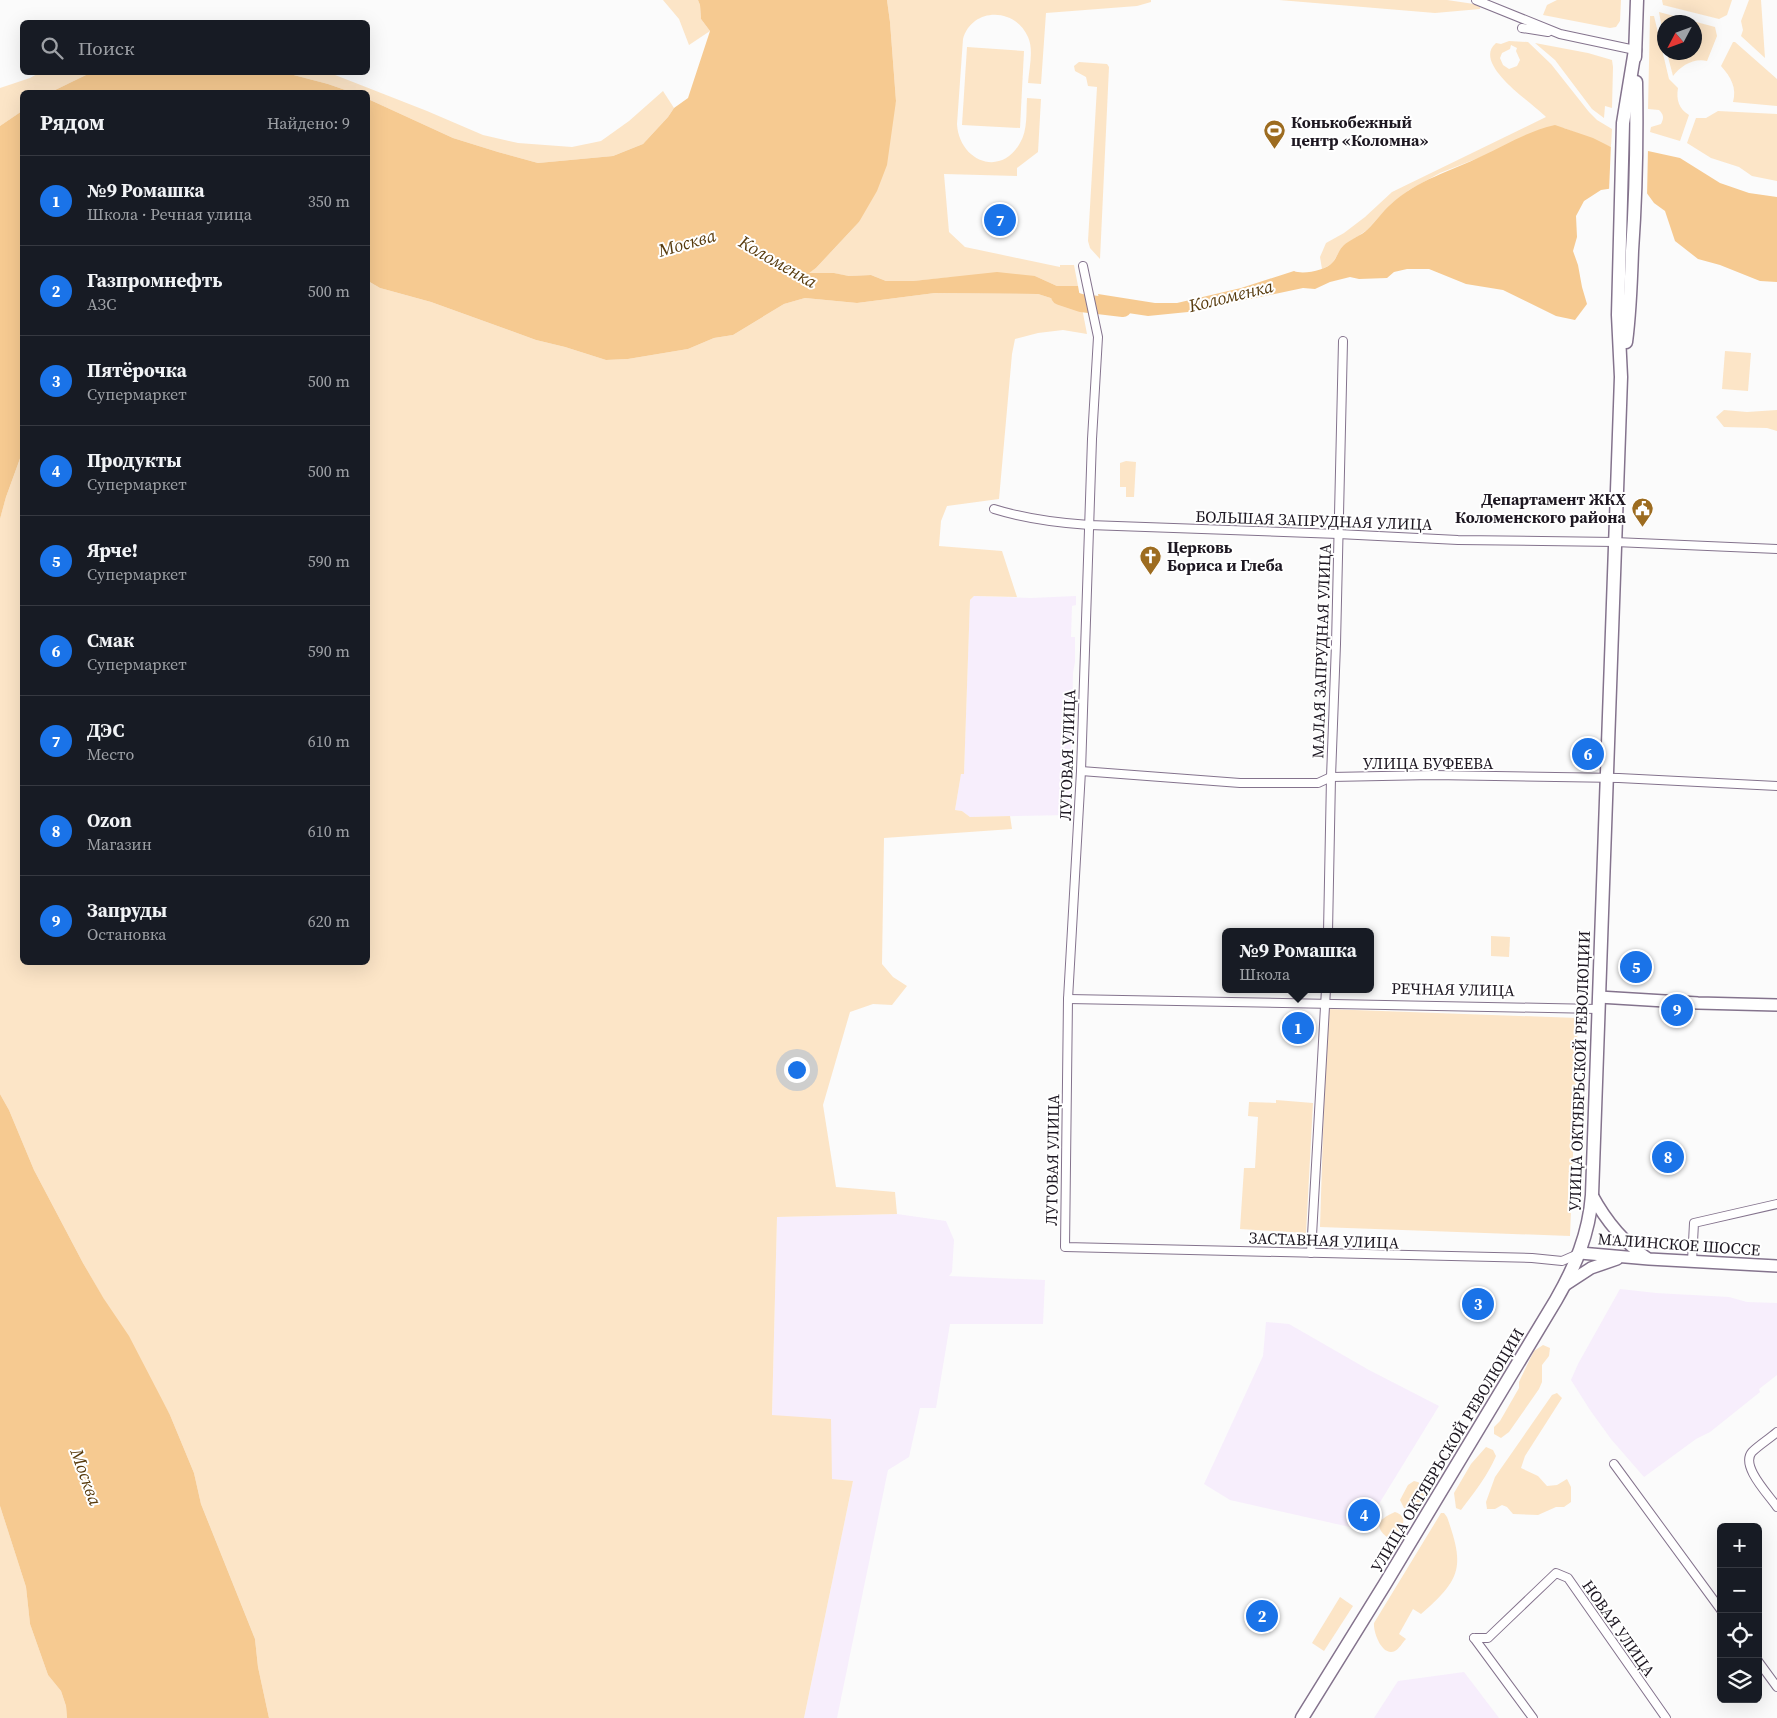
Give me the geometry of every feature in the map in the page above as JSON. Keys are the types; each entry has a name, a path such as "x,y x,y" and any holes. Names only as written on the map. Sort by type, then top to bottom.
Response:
{"main road":[{"name":"УЛИЦА ОКТЯБРЬСКОЙ РЕВОЛЮЦИИ","path":"1621,377 1629,318 1634,221 1637,123 1635,50 1637,0"},
{"name":"УЛИЦА ОКТЯБРЬСКОЙ РЕВОЛЮЦИИ","path":"1302,1718 1565,1285 1580,1253 1588,1228 1592,1195 1621,377 1618,316 1623,123 1635,50"},
{"name":"РЕЧНАЯ УЛИЦА","path":"1598,1003 1777,1005"},
{"path":"1592,1195 1607,1221 1625,1241 1648,1259"},
{"name":"МАЛИНСКОЕ ШОССЕ","path":"1580,1253 1648,1259 1777,1266"},
{"path":"1565,1285 1599,1264 1624,1257"}],"street":[{"path":"1476,0 1560,34"},
{"path":"1522,28 1635,50"},
{"name":"ЛУГОВАЯ УЛИЦА","path":"1065,1247 1068,999 1081,772 1089,525 1098,337 1083,266"},
{"name":"МАЛАЯ ЗАПРУДНАЯ УЛИЦА","path":"1328,928 1330,776 1336,644 1343,341"},
{"name":"БОЛЬШАЯ ЗАПРУДНАЯ УЛИЦА","path":"994,509 1019,517 1042,521 1089,525 1458,540 1614,542 1777,549"},
{"name":"УЛИЦА БУФЕЕВА","path":"1081,772 1240,783 1318,783 1330,776 1433,775 1606,778 1777,786"},
{"path":"1311,1253 1326,993"},
{"name":"РЕЧНАЯ УЛИЦА","path":"1068,999 1598,1003"},
{"path":"1692,1261 1694,1223 1777,1204"},
{"name":"ЗАСТАВНАЯ УЛИЦА","path":"1065,1247 1532,1258 1562,1261 1580,1253"},
{"path":"1777,1432 1751,1453 1749,1464 1755,1477 1777,1507"},
{"path":"1614,1464 1717,1605"},
{"name":"НОВАЯ УЛИЦА","path":"1533,1718 1474,1638 1488,1638 1525,1600 1556,1573 1568,1578 1666,1718"},
{"path":"1762,1666 1777,1687"}],"shaded area":[{"path":"663,0 698,0 701,19 710,31 689,45 679,19"},
{"path":"887,0 1151,0 1151,2 1137,6 1046,13 1041,84 1028,83 1031,54 1030,42 1022,27 1014,20 1004,16 984,16 968,28 963,39 957,124 965,148 973,156 992,162 1002,160 1012,154 1023,138 1027,98 1041,99 1038,152 1017,168 1017,176 944,174 949,232 965,247 1060,267 1060,265 1074,265 1078,286 1057,286 1035,276 954,277 913,281 886,281 871,275 849,276 833,273 808,273 816,268 859,222 896,101"},
{"path":"1279,0 1447,0 1474,4 1480,7 1480,9 1435,13"},
{"path":"1557,0 1621,0 1620,21 1616,27 1610,28 1543,15 1547,5"},
{"path":"1662,0 1732,0 1727,15 1719,19 1663,5"},
{"path":"1749,0 1761,0 1765,58 1741,36 1743,30 1741,21"},
{"path":"1659,12 1670,15 1660,15"},
{"path":"1650,16 1654,16 1657,29 1657,60 1664,60 1669,79 1678,88 1679,104 1689,115 1680,141 1650,132 1651,127 1661,124 1663,115 1659,110 1648,109"},
{"path":"1702,24 1715,27 1717,36 1707,61 1702,60"},
{"path":"1509,41 1528,42 1551,64 1589,112 1597,120 1612,129 1611,147 1564,128 1440,173 1409,190 1391,204 1367,230 1342,247 1332,264 1322,269 1320,257 1326,243 1344,233 1365,217 1392,192 1546,117 1497,72 1491,61 1490,52 1496,43 1501,44","holes":["1511,45 1517,48 1516,51 1520,60 1517,66 1509,69 1503,65 1500,58 1502,53 1510,49"]},
{"path":"1733,42 1777,79 1777,106 1733,102 1734,92 1732,83 1728,74 1721,66"},
{"path":"1535,43 1588,53 1612,60 1612,108 1605,106 1604,118 1592,109 1555,60"},
{"path":"967,47 1024,51 1020,128 962,125"},
{"path":"1669,60 1702,60 1688,64 1673,76"},
{"path":"1079,62 1107,64 1109,67 1100,259 1090,248 1088,241 1097,87 1088,86 1086,77 1075,71 1074,66"},
{"path":"35,75 86,75 55,90 20,90 20,112 0,126 0,88"},
{"path":"294,75 335,75 483,135 518,143 572,147 601,141 629,121 663,91 674,108 643,144 613,156 538,163 453,138 370,100 370,90 345,90"},
{"path":"1718,111 1777,114 1777,181 1752,176 1739,167 1711,158 1687,143 1696,118 1706,118"},
{"path":"370,282 380,288 431,302 536,340 606,360 628,359 688,349 714,338 733,335 784,304 805,298 857,303 935,293 1038,294 1082,308 1087,334 1063,330 1038,333 1015,339 999,499 947,506 941,521 939,546 1002,551 1017,597 974,596 970,600 964,774 961,774 955,810 962,811 970,817 1010,816 1012,829 884,838 882,964 893,977 907,986 892,1005 873,1004 850,1012 823,1105 836,1187 895,1192 897,1214 777,1217 772,1415 831,1419 832,1479 853,1481 804,1718 269,1718 258,1667 255,1639 201,1504 194,1473 170,1415 83,1263 34,1170 9,1110 0,1094 0,519 20,458 20,965 370,965"},
{"path":"1725,351 1751,353 1748,391 1722,389"},
{"path":"1724,410 1747,412 1777,410 1777,431 1767,428 1724,427 1716,417"},
{"path":"1126,461 1136,462 1134,497 1126,497 1126,487 1120,487 1120,463"},
{"path":"974,596 1031,598 1076,596 1076,605 1072,606 1071,637 1075,637 1075,662 1073,673 1070,815 970,817 962,811 955,810 961,773 964,773 970,600"},
{"path":"1491,936 1510,937 1509,957 1491,956"},
{"path":"1327,1009 1578,1018 1570,1236 1320,1227"},
{"path":"1276,1100 1313,1103 1306,1233 1240,1229 1244,1168 1255,1168 1258,1117 1248,1116 1249,1102 1276,1103"},
{"path":"897,1214 946,1221 954,1240 952,1272 949,1276 1045,1280 1043,1324 950,1324 936,1408 920,1408 909,1457 888,1470 837,1718 804,1718 853,1481 832,1479 772,1416 777,1217"},
{"path":"1620,1289 1729,1297 1747,1302 1777,1303 1777,1375 1759,1389 1760,1392 1710,1432 1696,1439 1644,1477 1611,1439 1571,1380"},
{"path":"1266,1322 1289,1324 1369,1370 1439,1406 1363,1530 1230,1500 1204,1484 1263,1356"},
{"path":"1543,1345 1550,1348 1549,1356 1542,1365 1542,1382 1539,1389 1509,1432 1501,1438 1494,1434 1494,1427 1500,1421 1519,1388 1519,1382 1534,1351"},
{"path":"1557,1393 1562,1398 1525,1456 1521,1468 1538,1476 1547,1486 1557,1485 1567,1479 1571,1487 1571,1502 1564,1507 1556,1507 1538,1515 1513,1514 1507,1507 1502,1505 1495,1509 1487,1509 1486,1502 1495,1477 1552,1395"},
{"path":"1486,1447 1493,1450 1496,1456 1493,1463 1461,1510 1456,1508 1454,1493 1471,1464"},
{"path":"1414,1481 1425,1488 1426,1493 1421,1502 1416,1506 1404,1508 1400,1500 1408,1485"},
{"path":"0,1506 26,1587 30,1624 48,1675 61,1691 66,1706 67,1718 0,1718"},
{"path":"1395,1512 1402,1517 1403,1524 1393,1537 1387,1537 1382,1533 1379,1525 1382,1519"},
{"path":"1441,1513 1444,1513 1447,1517 1453,1534 1457,1560 1456,1571 1452,1581 1444,1591 1421,1614 1413,1609 1399,1634 1406,1639 1395,1651 1390,1652 1379,1643 1374,1623"},
{"path":"1340,1597 1353,1606 1324,1651 1312,1643"},
{"path":"1464,1672 1499,1718 1374,1718 1398,1681"}],"water":[{"name":"Москва","path":"698,0 887,0 896,101 887,165 877,191 859,222 809,273 834,273 849,276 871,275 886,281 913,281 997,272 1035,276 1057,286 1078,286 1082,308 1038,294 935,293 857,303 805,298 784,304 733,335 714,338 688,349 628,359 606,360 536,340 431,302 380,288 370,282 370,100 453,138 538,163 613,156 643,144 674,108 688,98 710,31 701,19"},
{"path":"86,75 294,75 345,90 55,90"},
{"path":"20,112 20,458 0,519 0,126"},
{"path":"1555,125 1593,138 1611,147 1648,151 1680,158 1720,183 1749,193 1777,197 1777,282 1760,281 1720,265 1698,259 1675,241 1665,211 1654,203 1646,192 1614,188 1601,190 1584,201 1576,216 1577,237 1573,251 1587,304 1575,320 1556,316 1503,290 1466,284 1429,269 1407,269 1394,272 1387,278 1359,279 1350,277 1330,282 1315,289 1303,288 1188,312 1148,316 1101,309 1098,294 1155,303 1177,303 1241,288 1294,271 1309,272 1326,267 1333,262 1343,246 1371,226 1391,204 1412,188 1526,135"},
{"name":"Москва","path":"0,1094 9,1110 34,1170 83,1263 129,1336 170,1415 194,1473 201,1504 255,1639 258,1667 269,1718 67,1718 66,1706 61,1691 48,1675 30,1624 26,1587 0,1506"}],"pier":[{"path":"1611,144 1648,148 1647,197 1645,194 1609,191"}],"waterway":[{"name":"Коломенка","path":"1060,296 1081,303 1123,308"}],"place":[{"name":"Конькобежный центр «Коломна»","path":"1275,150"},
{"name":"ДЭС","path":"1000,220"},
{"name":"Департамент ЖКХ Коломенского района","path":"1642,527"},
{"name":"Церковь Бориса и Глеба","path":"1151,575"},
{"name":"Смак","path":"1588,754"},
{"name":"Ярче!","path":"1636,967"},
{"name":"Запруды","path":"1677,1010"},
{"name":"№9 Ромашка","path":"1298,1028"},
{"name":"Ozon","path":"1668,1157"},
{"name":"Пятёрочка","path":"1478,1304"},
{"name":"Продукты","path":"1364,1515"},
{"name":"Газпромнефть","path":"1262,1616"}]}
